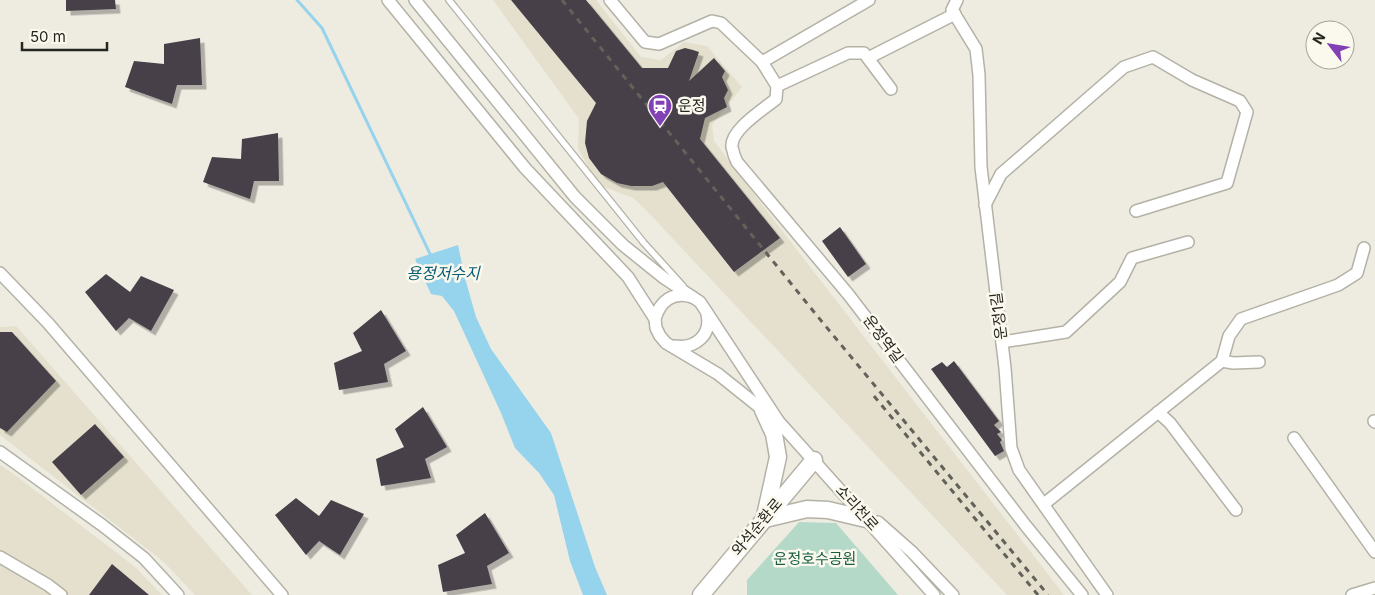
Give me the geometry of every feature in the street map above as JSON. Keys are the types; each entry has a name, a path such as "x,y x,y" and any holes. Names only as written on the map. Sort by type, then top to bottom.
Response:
{"street":[{"path":"388,0 525,168 628,277 656,319"},
{"path":"415,0 575,197 623,245 664,278 700,302 779,422"},
{"path":"610,0 645,42 660,44 712,21 721,23 762,62 777,86 848,53 864,53 891,89"},
{"path":"762,62 869,0"},
{"path":"868,58 955,14 952,10 957,0"},
{"name":"운정1길","path":"955,14 976,49 979,75 981,167 1002,342 1011,448 1019,470 1107,595"},
{"path":"985,205 1001,174 1124,67 1153,57 1192,80 1240,101 1247,112 1227,183 1136,211"},
{"name":"운정역길","path":"777,86 776,99 745,124 734,136 732,146 737,162 848,294 1026,526 1082,595"},
{"path":"1002,342 1066,332 1120,282 1132,258 1188,242"},
{"path":"1044,504 1222,361 1229,336 1242,319 1338,285 1356,273 1364,248"},
{"path":"1,277 48,323 282,595"},
{"path":"693,297 677,295 663,303 658,310 656,319 656,328 660,336 666,342 718,374 779,422"},
{"path":"675,346 684,347 700,340 708,325 705,309"},
{"path":"1222,361 1233,364 1259,362"},
{"path":"763,410 774,434 778,457 765,518 807,509 828,510 866,519"},
{"path":"1158,412 1170,422 1236,510"},
{"name":"소리천로","path":"779,422 934,595"},
{"path":"1294,438 1375,552"},
{"path":"0,452 102,525 144,558 178,595"},
{"name":"와석순환로","path":"701,595 814,460"},
{"path":"836,485 912,552 953,595"},
{"path":"0,557 62,595"},
{"path":"1352,595 1375,588"}],"lane":[{"path":"449,0 644,243 693,297"}],"shaded area":[{"path":"493,0 596,0 641,57 661,60 684,42 707,46 742,87 712,125 714,141 1064,595 1007,595 644,208 633,198 599,185 578,149 579,119"},
{"path":"16,326 252,595 195,595 164,562 0,435 0,327"},
{"path":"0,465 135,567 162,595 0,595"}],"green space":[{"name":"운정호수공원","path":"799,522 836,523 898,595 747,595 747,580"}],"water":[{"name":"용정저수지","path":"458,245 476,317 491,349 551,433 595,567 607,595 583,595 570,561 554,495 539,473 515,448 454,311 442,296 431,294 415,259"}],"building":[{"path":"66,0 115,0 116,9 66,11"},
{"path":"511,0 586,0 642,68 668,68 676,51 685,48 693,50 699,52 689,81 714,58 725,71 722,77 728,90 724,98 727,107 705,118 700,139 780,238 734,272 663,182 652,186 631,186 617,183 601,174 589,158 585,143 587,121 596,103"},
{"path":"200,38 202,85 177,85 172,104 125,87 134,61 164,64 164,44"},
{"path":"278,133 279,181 254,181 250,199 203,182 212,157 241,159 242,139"},
{"path":"840,227 866,264 848,277 822,241"},
{"path":"106,274 130,292 141,276 174,290 151,331 129,318 116,331 85,292"},
{"path":"381,310 406,351 384,364 388,382 339,390 334,363 362,351 353,333"},
{"path":"0,332 12,332 56,381 7,432 0,428"},
{"path":"954,361 999,421 994,425 1001,432 997,434 1002,440 1000,442 1004,451 995,456 931,369 942,362 947,367"},
{"path":"423,407 447,447 425,459 431,478 381,486 376,459 404,447 395,429"},
{"path":"95,424 124,457 81,495 52,462"},
{"path":"296,498 319,516 331,500 364,514 340,555 319,541 306,555 275,515"},
{"path":"485,513 509,553 487,566 492,584 443,592 438,565 465,553 456,535"},
{"path":"112,564 149,595 89,595"}],"waterway":[{"path":"297,0 322,28 432,258"}],"railway":[{"path":"562,0 814,312 1048,595"},
{"path":"874,396 1038,595"}],"place":[{"name":"운정","path":"660,127"}]}
